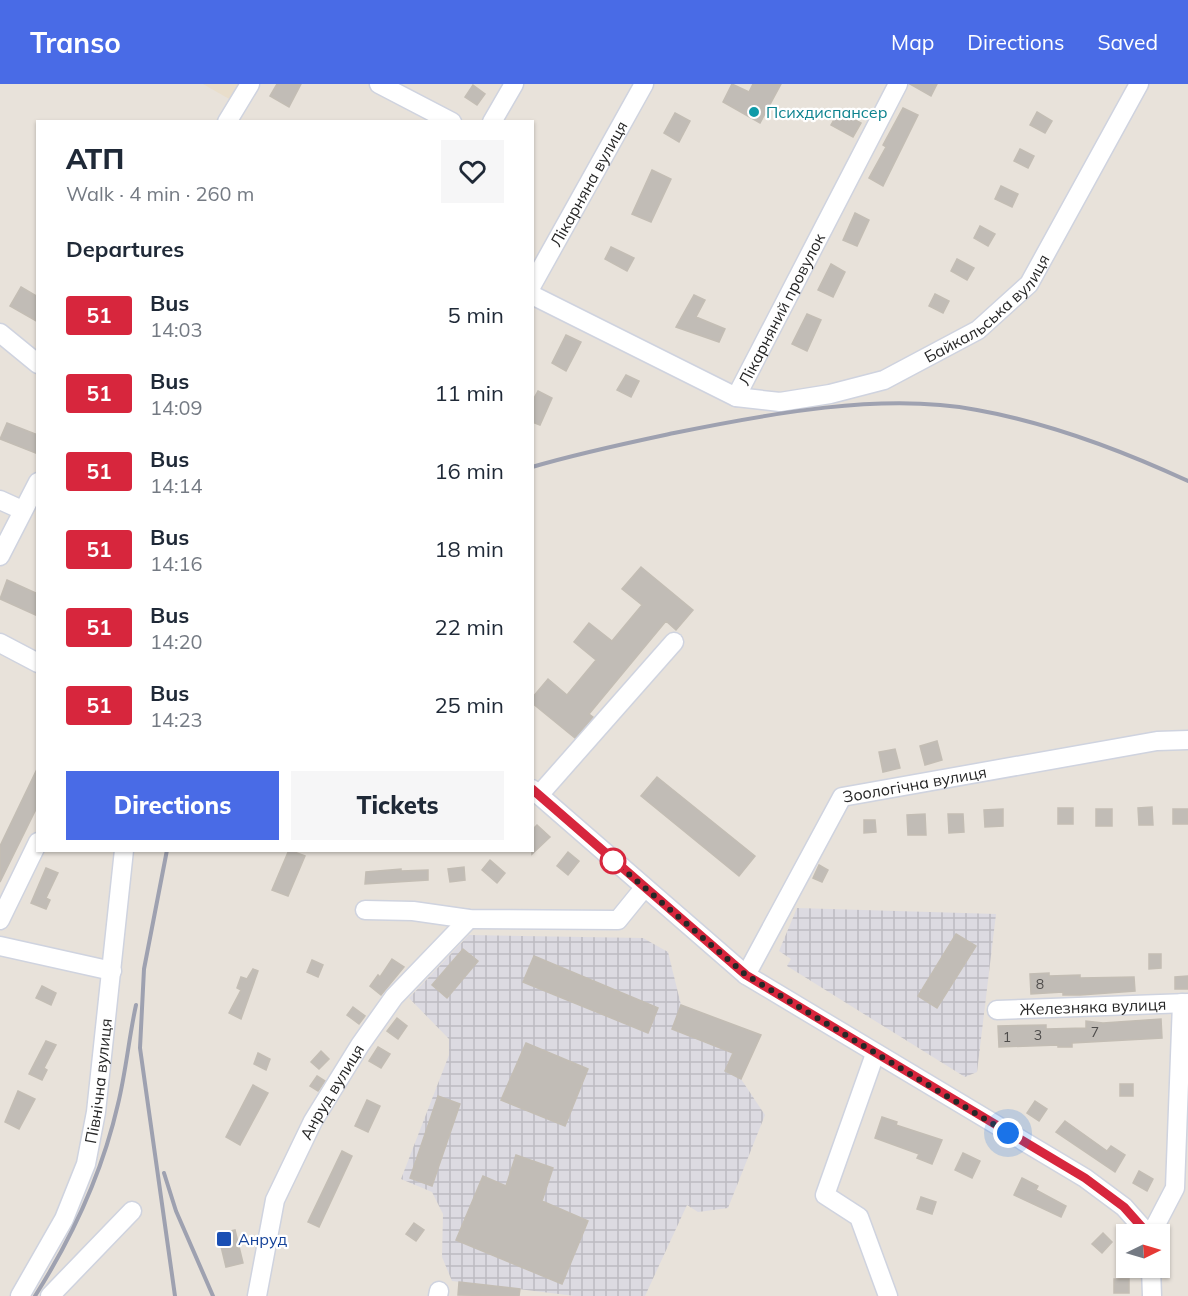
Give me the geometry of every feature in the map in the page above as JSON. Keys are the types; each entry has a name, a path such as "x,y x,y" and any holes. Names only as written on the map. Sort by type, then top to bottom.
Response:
{"street":[{"path":"228,120 250,84"},
{"path":"379,84 448,120"},
{"path":"493,120 514,84"},
{"name":"Лікарняна вулиця","path":"534,281 644,84"},
{"name":"Лікарняний провулок","path":"534,296 736,397 898,84"},
{"name":"Байкальська вулиця","path":"736,397 780,402 830,394 884,380 978,330 1029,284 1139,84"},
{"path":"0,333 36,362"},
{"path":"0,556 36,486"},
{"path":"0,500 22,510"},
{"path":"675,642 536,792 746,975 1085,1178 1124,1207 1140,1224"},
{"path":"0,643 36,662"},
{"name":"Зоологічна вулиця","path":"746,975 842,797 951,780 1157,741 1188,740"},
{"path":"0,920 36,846"},
{"name":"Північна вулиця","path":"20,1296 64,1219 86,1164 96,1112 124,852"},
{"path":"365,910 413,911 469,919 618,920 644,888"},
{"name":"Анруд вулиця","path":"258,1296 274,1200 313,1121 360,1045 394,997 469,919"},
{"path":"0,946 112,971"},
{"path":"1155,1224 1176,1188 1185,1003"},
{"name":"Железняка вулиця","path":"997,1010 1185,1003"},
{"path":"875,1054 825,1195 859,1217 888,1296"},
{"path":"50,1296 132,1211"},
{"path":"1151,1278 1152,1296"}],"shaded area":[{"path":"203,84 240,84 231,100"},
{"path":"797,908 996,914 977,1072 965,1077 787,966 791,959 779,951"},
{"path":"469,935 643,938 668,952 681,1005 761,1035 741,1079 765,1115 728,1208 698,1212 687,1205 645,1296 575,1296 452,1281 442,1257 443,1214 432,1192 401,1179 449,1055 449,1039 409,998"}],"building":[{"path":"277,84 301,84 289,107 270,96"},
{"name":"Психдиспансер","path":"732,84 749,92 753,84 781,84 760,123 723,102"},
{"path":"910,84 937,84 931,96"},
{"path":"473,85 485,94 477,105 465,97"},
{"path":"903,108 918,115 883,186 869,178 886,147 883,145"},
{"path":"839,111 861,123 853,137 831,125"},
{"path":"1037,112 1052,121 1045,133 1030,125"},
{"path":"675,113 690,121 679,142 664,133"},
{"path":"1020,149 1034,156 1028,168 1014,161"},
{"path":"652,170 671,179 651,222 632,214"},
{"path":"1001,186 1018,194 1012,207 995,199"},
{"path":"855,213 869,220 857,246 843,240"},
{"path":"980,226 995,234 988,246 974,238"},
{"path":"611,247 634,258 627,271 605,259"},
{"path":"957,259 974,268 967,280 951,271"},
{"path":"831,264 845,272 833,297 818,290"},
{"path":"21,287 36,296 36,321 10,306"},
{"path":"935,294 949,301 943,313 929,306"},
{"path":"694,295 705,300 696,317 725,329 719,342 676,327"},
{"path":"807,314 821,320 807,351 792,344"},
{"path":"566,335 581,342 566,371 552,363"},
{"path":"626,375 639,381 631,397 617,390"},
{"path":"538,391 552,398 540,425 534,423 534,398"},
{"path":"7,423 36,434 36,453 0,439"},
{"path":"641,567 693,610 676,630 666,621 589,714 593,717 575,738 534,705 534,696 548,679 567,695 596,660 574,642 589,623 612,641 642,605 622,589"},
{"path":"7,580 36,593 36,615 0,599"},
{"path":"937,741 942,760 925,765 920,746"},
{"path":"895,749 900,768 883,772 879,752"},
{"path":"36,771 36,809 0,882 0,846"},
{"path":"657,777 755,856 739,876 641,796"},
{"path":"1152,807 1153,825 1139,825 1138,808"},
{"path":"1058,808 1073,808 1073,824 1058,824"},
{"path":"1003,809 1003,826 985,827 984,810"},
{"path":"1096,809 1112,809 1112,826 1096,826"},
{"path":"1173,809 1188,809 1188,824 1173,824"},
{"path":"925,814 926,835 908,835 907,815"},
{"path":"948,814 963,814 964,832 949,833"},
{"path":"864,820 875,820 876,832 864,833"},
{"path":"537,825 550,837 532,854 534,852 534,828"},
{"path":"288,852 305,856 288,896 272,890"},
{"path":"568,852 579,861 568,875 557,866"},
{"path":"490,860 505,873 497,883 482,870"},
{"path":"819,865 828,870 822,882 813,878"},
{"path":"464,867 465,880 450,882 448,869"},
{"path":"46,868 58,873 46,898 50,900 46,909 31,903"},
{"path":"401,869 401,871 428,870 428,880 365,884 366,872"},
{"path":"956,934 976,946 937,1008 918,996"},
{"path":"463,949 478,961 447,998 432,985"},
{"path":"1149,954 1161,954 1161,968 1149,969"},
{"path":"534,956 658,1008 648,1033 523,982"},
{"path":"392,959 404,967 381,995 370,986 378,975 380,977"},
{"path":"312,960 323,965 318,977 307,972"},
{"path":"253,969 258,971 241,1019 229,1013 241,990 237,988 241,977 247,979"},
{"path":"1049,973 1049,976 1080,975 1080,978 1134,977 1135,991 1080,995 1063,995 1063,992 1031,994 1030,974"},
{"path":"1188,976 1188,989 1175,989 1175,977"},
{"path":"42,986 56,993 51,1005 36,998"},
{"path":"681,1005 761,1035 741,1079 725,1071 733,1053 672,1029"},
{"path":"353,1007 365,1016 359,1024 347,1015"},
{"path":"397,1018 407,1026 398,1039 387,1031"},
{"path":"1161,1019 1162,1038 1072,1043 1072,1047 1058,1047 1058,1045 999,1047 998,1026 1046,1025 1046,1029 1086,1028 1086,1021 1103,1023"},
{"path":"46,1041 56,1045 44,1068 47,1070 42,1080 29,1074"},
{"path":"526,1043 588,1069 565,1126 501,1100"},
{"path":"378,1047 390,1054 381,1068 369,1061"},
{"path":"321,1051 329,1059 319,1069 311,1062"},
{"path":"258,1053 270,1059 266,1070 254,1064"},
{"path":"317,1076 325,1081 318,1091 310,1086"},
{"path":"1120,1084 1133,1084 1133,1096 1120,1096"},
{"path":"253,1085 268,1093 240,1145 226,1137"},
{"path":"18,1091 35,1099 19,1129 5,1122"},
{"path":"438,1096 460,1104 432,1186 410,1178"},
{"path":"367,1100 380,1106 368,1132 355,1126"},
{"path":"1035,1101 1047,1109 1039,1121 1027,1113"},
{"path":"882,1117 897,1122 896,1125 942,1140 932,1164 917,1158 919,1154 875,1138"},
{"path":"1065,1121 1107,1151 1111,1146 1125,1155 1115,1172 1056,1132"},
{"path":"342,1151 352,1156 319,1227 308,1222"},
{"path":"963,1153 980,1161 972,1178 955,1170"},
{"path":"516,1155 553,1168 542,1201 588,1221 562,1284 456,1240 483,1176 506,1186"},
{"path":"1139,1171 1153,1179 1147,1191 1133,1183"},
{"path":"1022,1178 1038,1186 1036,1190 1066,1206 1061,1217 1014,1195"},
{"path":"921,1197 936,1202 932,1214 917,1209"},
{"path":"414,1223 424,1230 416,1241 406,1234"},
{"path":"235,1230 243,1263 226,1267 218,1234"},
{"path":"1103,1233 1112,1242 1102,1253 1092,1244"},
{"path":"1114,1279 1129,1279 1129,1293 1114,1293"},
{"path":"459,1282 520,1289 519,1296 458,1295"}],"railway":[{"path":"534,466 621,444 747,419 825,408 903,403 977,410 1031,422 1111,448 1188,481"},
{"path":"167,852 144,969 140,1048 175,1296"},
{"path":"35,1296 74,1227 104,1155 121,1092 136,1005"},
{"path":"164,1173 176,1211 213,1296"}],"bus line":[{"name":"51","path":"534,791 746,975 1085,1178 1124,1207 1140,1224"}],"place":[{"name":"Психдиспансер","path":"754,112"},
{"name":"Анруд","path":"224,1239"}],"route":[{"path":"613,861 609,857 746,975 1008,1133"}]}
